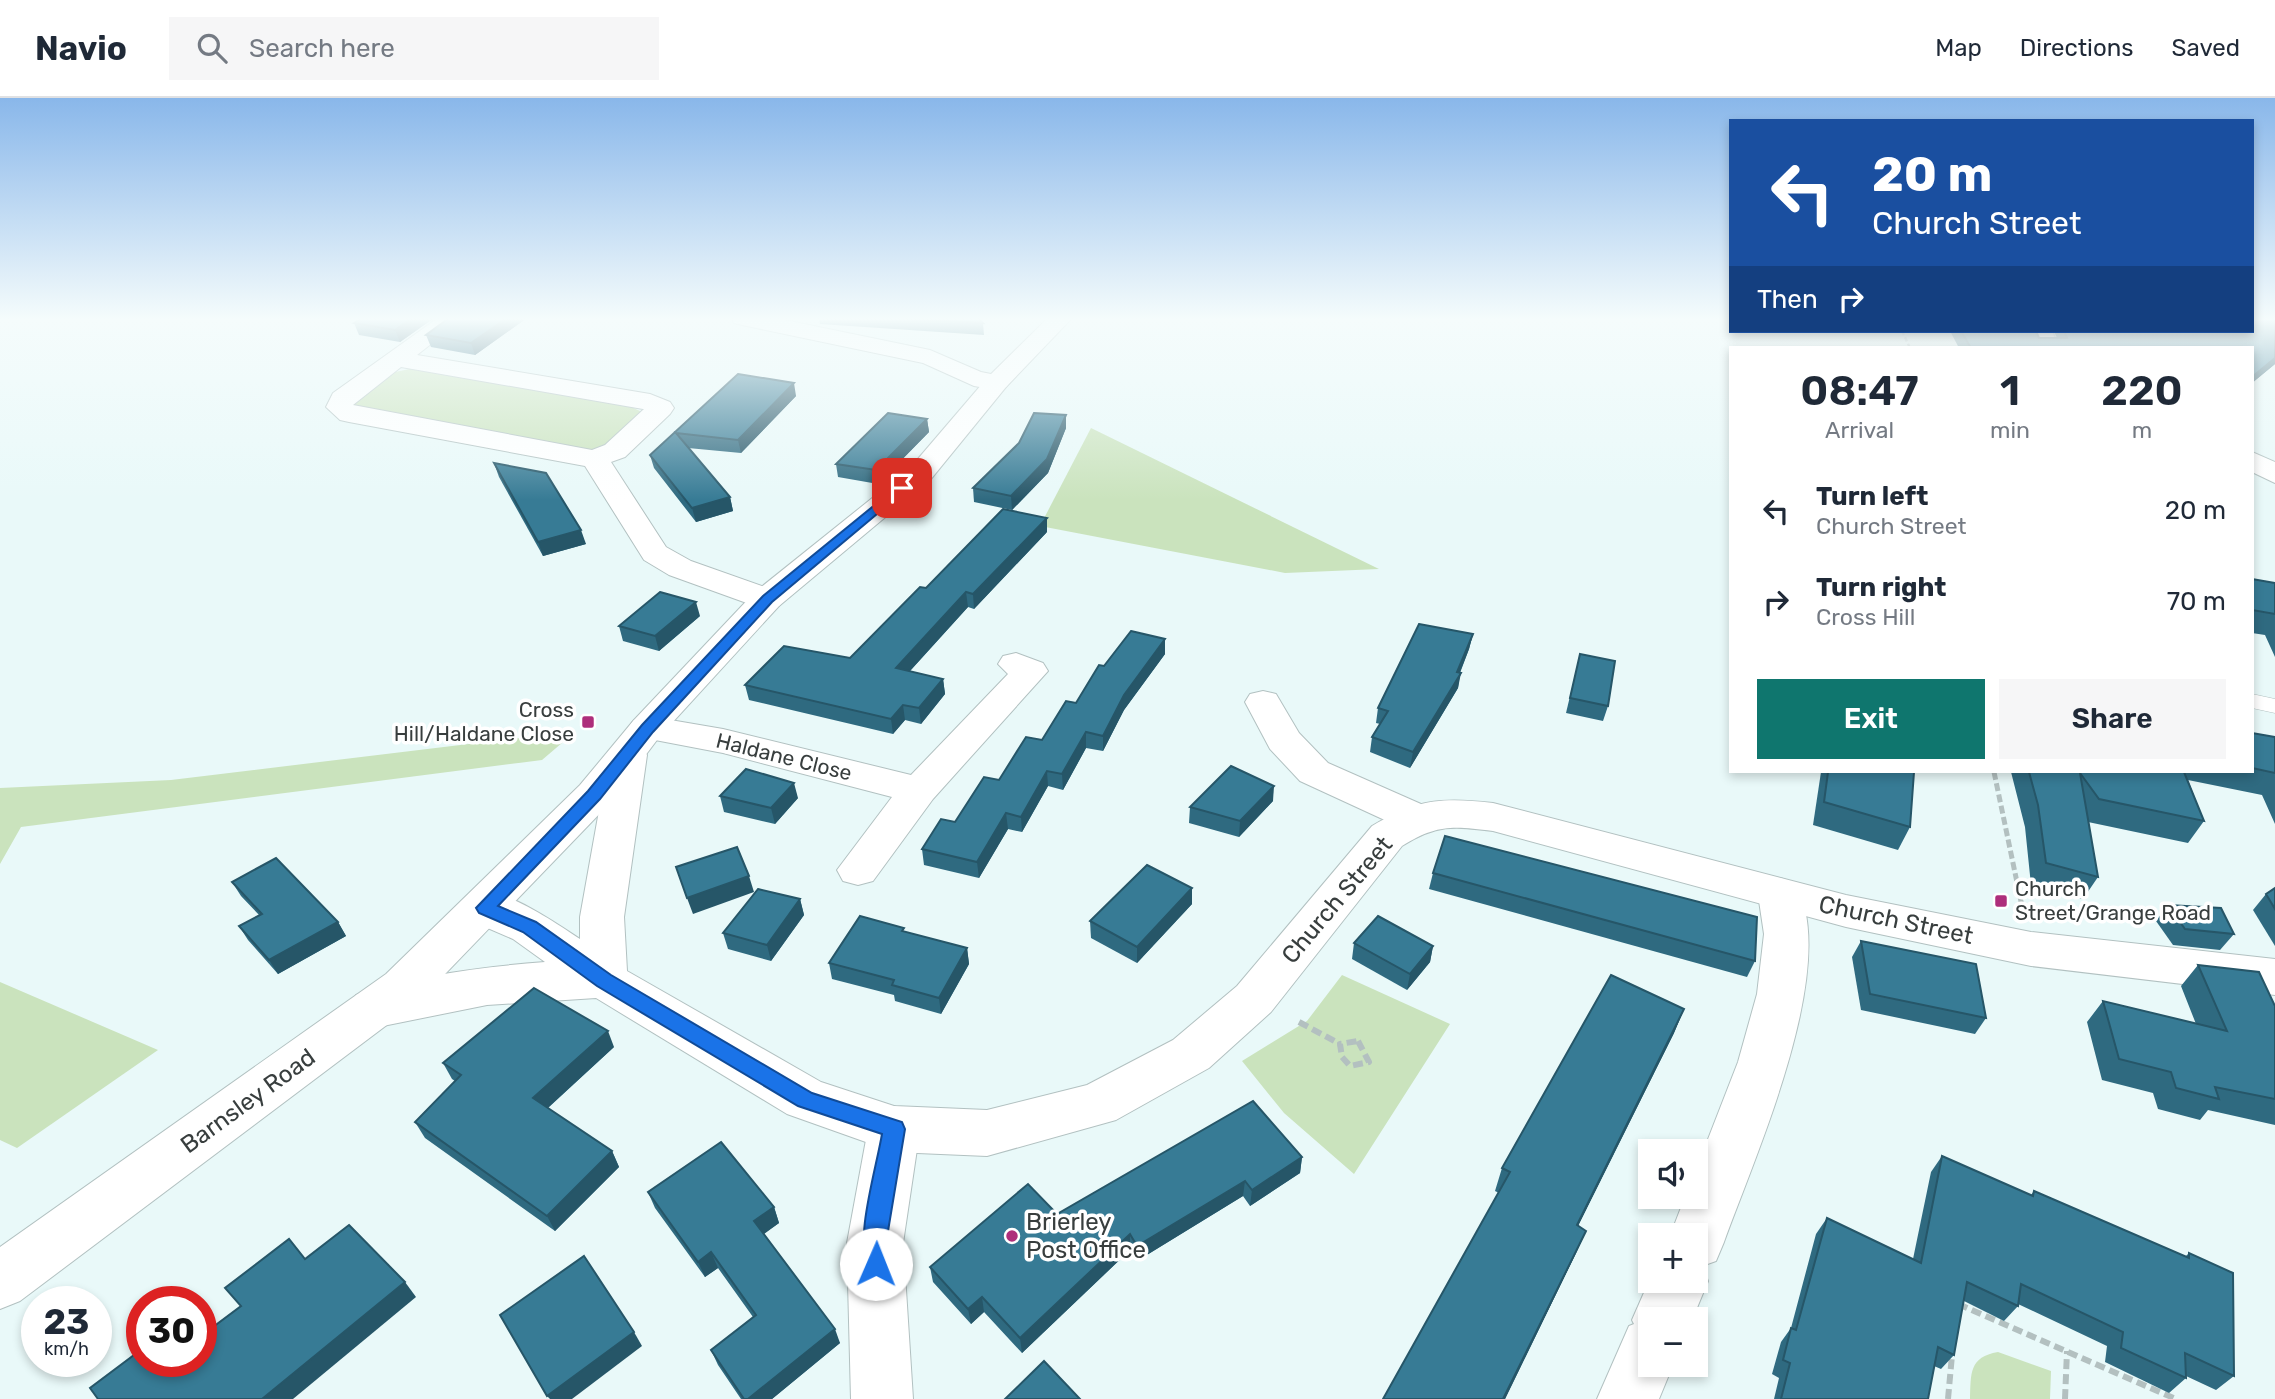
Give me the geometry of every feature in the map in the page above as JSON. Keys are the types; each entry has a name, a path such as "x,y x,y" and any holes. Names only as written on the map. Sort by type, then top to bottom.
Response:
{"main road":[{"path":"369,379 342,398 339,407 349,414 595,460 615,451 662,408 650,402 513,379"},
{"path":"978,379 997,382 1000,379"},
{"name":"Barnsley Road","path":"0,1282 403,987 485,908 594,795 767,599 921,473 997,382"},
{"path":"595,460 655,553 680,568 767,599"},
{"path":"2254,461 2275,474"},
{"path":"858,870 919,790 1030,671 1016,664"},
{"path":"1263,702 1284,740 1314,772 1416,818"},
{"name":"Haldane Close","path":"638,742 723,741 919,790"},
{"path":"373,1009 449,990 555,978 604,980 602,917 638,742"},
{"name":"Church Street","path":"485,908 530,927 604,980 805,1100 894,1129 987,1133 1098,1104 1191,1054 1254,999 1387,836 1416,818 1457,813 1493,817 1780,894 2031,949 2275,977"},
{"path":"1703,1223 1763,1062 1781,994 1787,934 1780,894"},
{"path":"882,1399 874,1243 894,1129"},
{"path":"1628,1399 1638,1375"}],"lane":[{"path":"2254,701 2275,706"}],"path":[{"path":"1994,773 2031,949"},
{"path":"1300,1022 1340,1045 1358,1041 1369,1062 1350,1066 1342,1057 1340,1045"},
{"path":"1955,1317 1956,1303 2176,1399"},
{"path":"1948,1399 1953,1344"},
{"path":"2065,1399 2067,1351"}],"green space":[{"path":"380,379 476,379 627,405 640,411 640,418 608,446 578,452 355,406 352,401"},
{"path":"1091,428 1379,569 1285,573 1040,526"},
{"path":"576,731 542,760 21,827 0,864 0,788 171,780"},
{"path":"1342,975 1450,1024 1354,1174 1284,1113 1242,1061 1307,1021"},
{"path":"0,982 158,1050 17,1148 0,1140"},
{"path":"1998,1352 2051,1371 2050,1399 1970,1399 1972,1374 1977,1362"}],"building":[{"path":"733,379 767,379 794,383 738,440 676,433 730,497 692,508 650,455"},
{"path":"888,413 927,419 876,470 836,464"},
{"path":"1034,413 1066,415 1047,459 1011,496 973,488 1019,443"},
{"path":"494,463 546,473 581,530 538,542"},
{"path":"1003,509 1047,518 973,594 966,592 896,668 943,679 919,708 903,705 891,719 745,685 784,646 850,658 920,587 926,588"},
{"path":"2254,579 2275,583 2275,614 2254,610"},
{"path":"660,592 696,602 655,636 619,626"},
{"path":"1419,624 1473,634 1457,672 1461,673 1413,752 1372,737 1388,711 1378,708"},
{"path":"1131,631 1165,639 1124,695 1103,736 1086,732 1062,774 1047,771 1021,817 1006,813 977,862 922,849 941,819 955,822 984,777 999,780 1026,737 1042,740 1066,701 1076,703 1099,665 1104,666"},
{"path":"1580,654 1615,661 1608,706 1570,698"},
{"path":"2254,733 2275,737 2275,773 2254,768"},
{"path":"1231,766 1274,786 1240,821 1190,807"},
{"path":"746,769 794,783 771,808 720,796"},
{"path":"1828,773 1914,773 1910,827 1824,802"},
{"path":"2029,773 2080,773 2098,877 2046,863 2038,805"},
{"path":"2080,773 2184,773 2204,821 2099,799"},
{"path":"1445,836 1757,917 1755,961 1433,873"},
{"path":"737,847 749,876 687,898 676,867"},
{"path":"276,858 338,922 269,960 239,926 262,914 232,882"},
{"path":"1147,865 1192,888 1137,947 1090,921"},
{"path":"2275,888 2275,909 2266,894"},
{"path":"758,889 800,899 767,945 723,933"},
{"path":"2168,905 2221,908 2234,934 2185,929"},
{"path":"860,916 904,928 902,931 967,948 939,998 892,985 894,980 829,963"},
{"path":"1378,916 1433,946 1410,974 1354,943"},
{"path":"1861,941 1976,964 1986,1018 1870,994"},
{"path":"2198,965 2259,972 2275,1006 2275,1099 2215,1087 2219,1099 2176,1088 2171,1072 2119,1059 2103,1001 2227,1031"},
{"path":"1611,975 1684,1009 1577,1225 1586,1231 1503,1399 1383,1399 1510,1172 1502,1168"},
{"path":"534,988 608,1031 533,1098 612,1151 547,1216 415,1122 461,1075 443,1063"},
{"path":"1253,1101 1302,1157 1252,1190 1245,1181 1137,1246 1130,1234 1020,1338 982,1297 968,1309 930,1267 1028,1184 1057,1214"},
{"path":"721,1142 774,1207 754,1221 835,1329 748,1399 744,1399 711,1350 756,1315 711,1252 698,1262 648,1192"},
{"path":"1942,1156 2033,1196 2034,1191 2189,1258 2189,1253 2233,1273 2234,1376 2185,1353 2186,1378 2121,1348 2123,1332 2021,1284 2018,1306 1967,1282 1954,1355 1938,1347 1928,1399 1781,1399 1790,1363 1783,1360 1791,1328 1796,1330 1827,1218 1921,1263"},
{"path":"349,1225 405,1282 262,1399 98,1399 90,1388 105,1377 112,1377 112,1372 126,1361 126,1377 217,1377 217,1324 241,1306 225,1288 289,1239 305,1259"},
{"path":"584,1256 634,1332 547,1396 500,1315"},
{"path":"1044,1361 1080,1399 1005,1399"}],"place":[{"name":"Cross Hill/Haldane Close","path":"588,722"},
{"name":"Church Street/Grange Road","path":"2001,901"},
{"name":"Brierley Post Office","path":"1012,1236"}],"route":[{"path":"876,1264 874,1243 894,1129 805,1100 604,980 530,927 485,908 594,795 647,729 767,599 902,488"}]}
